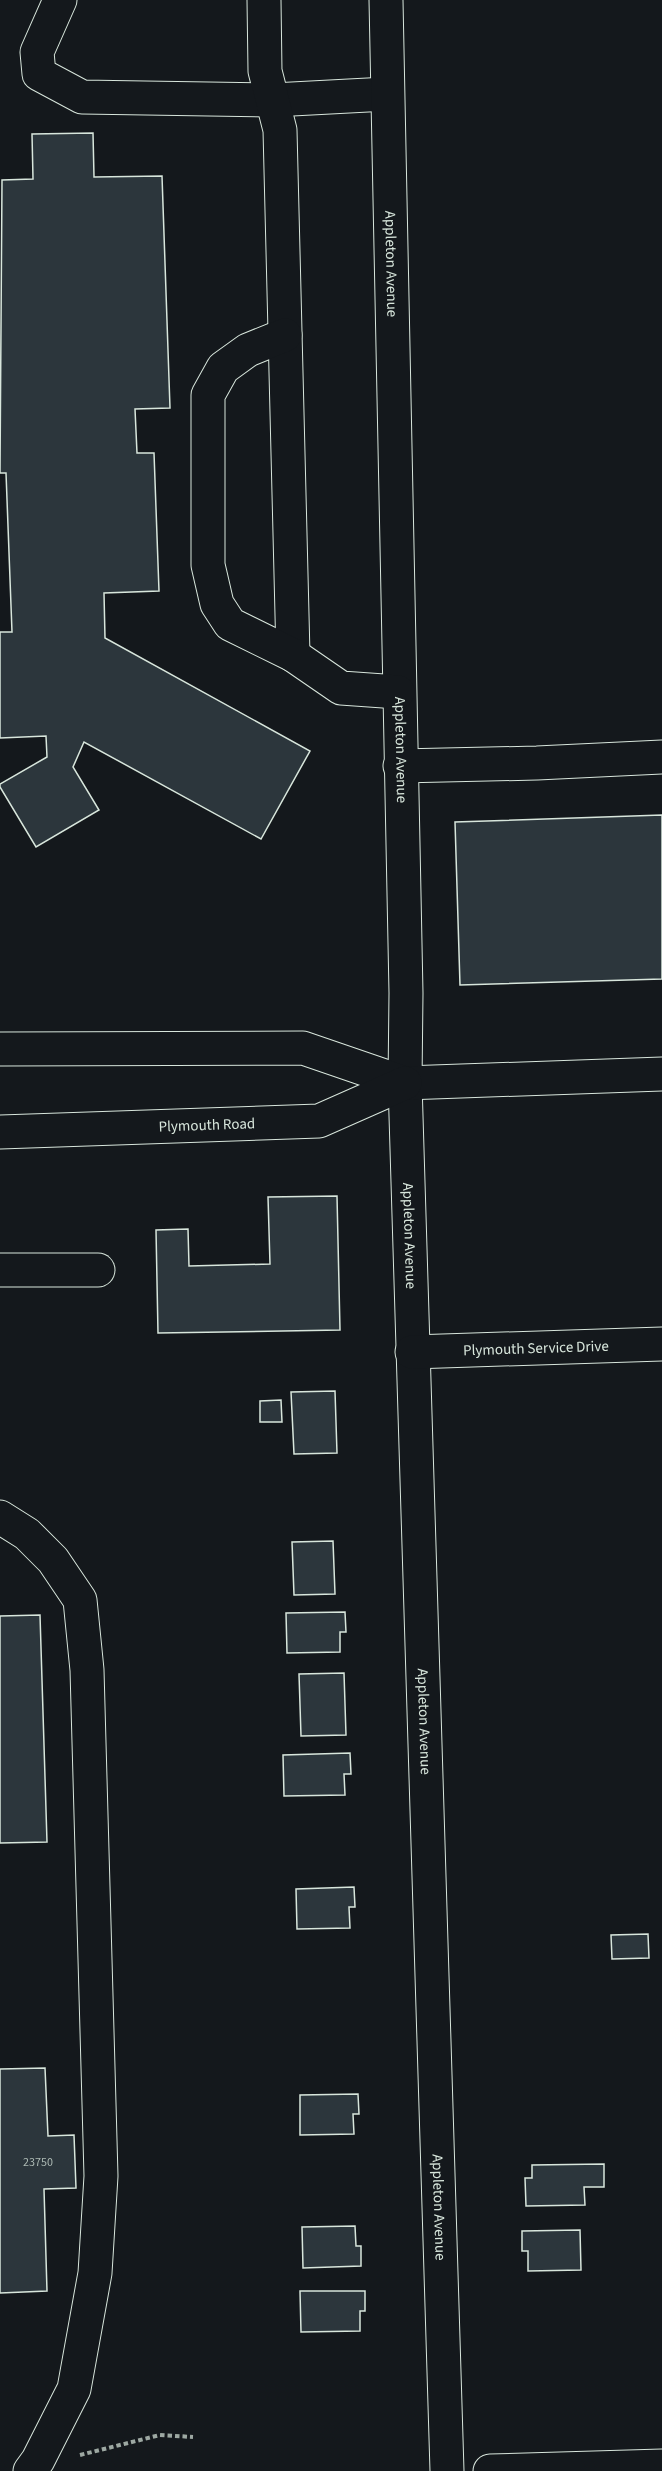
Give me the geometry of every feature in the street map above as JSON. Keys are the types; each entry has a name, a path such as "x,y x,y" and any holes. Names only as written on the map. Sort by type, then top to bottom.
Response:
{"street":[{"path":"60,0 37,51 39,74 82,97 273,100 387,94"},
{"path":"264,0 265,71 280,130 293,655"},
{"name":"Appleton Avenue","path":"386,0 398,692 406,993 405,1083 447,2471"},
{"path":"285,334 248,350 223,368 208,395 208,565 217,604 230,624 293,655 341,688 398,692"},
{"path":"400,766 662,757"},
{"name":"Plymouth Road","path":"0,1049 303,1048 405,1083 662,1074"},
{"name":"Plymouth Road","path":"0,1132 319,1121 405,1083"},
{"path":"0,1270 98,1270"},
{"name":"Plymouth Service Drive","path":"412,1352 662,1344"},
{"path":"0,1517 27,1534 53,1560 80,1600 87,1670 100,2187 95,2273 74,2389 34,2466"},
{"path":"490,2471 662,2466"}],"path":[{"path":"34,2466 160,2435 193,2437"}],"building":[{"path":"93,133 94,177 162,176 170,408 135,409 137,453 154,453 159,591 104,593 105,638 310,751 261,839 84,742 73,767 99,810 36,847 0,787 0,784 47,757 46,736 0,738 0,632 12,632 6,473 0,473 2,180 33,179 32,134"},
{"path":"662,815 662,979 460,985 455,822"},
{"path":"337,1196 340,1330 158,1333 156,1230 188,1229 189,1266 270,1264 268,1197"},
{"path":"335,1391 337,1453 294,1454 291,1392"},
{"path":"281,1400 282,1422 260,1422 260,1401"},
{"path":"333,1541 335,1594 294,1595 292,1542"},
{"path":"345,1612 346,1632 340,1632 340,1652 287,1653 286,1613"},
{"path":"40,1615 47,1842 0,1843 0,1616"},
{"path":"344,1673 346,1735 301,1736 299,1674"},
{"path":"350,1753 351,1774 344,1774 345,1795 284,1796 283,1755"},
{"path":"354,1887 355,1907 349,1907 350,1928 297,1929 296,1889"},
{"path":"648,1934 649,1958 612,1959 611,1935"},
{"path":"45,2068 48,2136 74,2135 76,2188 44,2189 47,2291 0,2293 0,2069"},
{"path":"358,2094 359,2114 353,2114 354,2134 300,2135 300,2095"},
{"path":"604,2164 604,2187 584,2187 585,2205 526,2206 525,2178 532,2178 532,2165"},
{"path":"355,2226 356,2246 361,2246 361,2266 303,2268 302,2227"},
{"path":"580,2230 581,2270 528,2271 528,2251 522,2251 522,2231"},
{"path":"300,2291 365,2291 365,2311 360,2311 360,2331 301,2332"}]}
